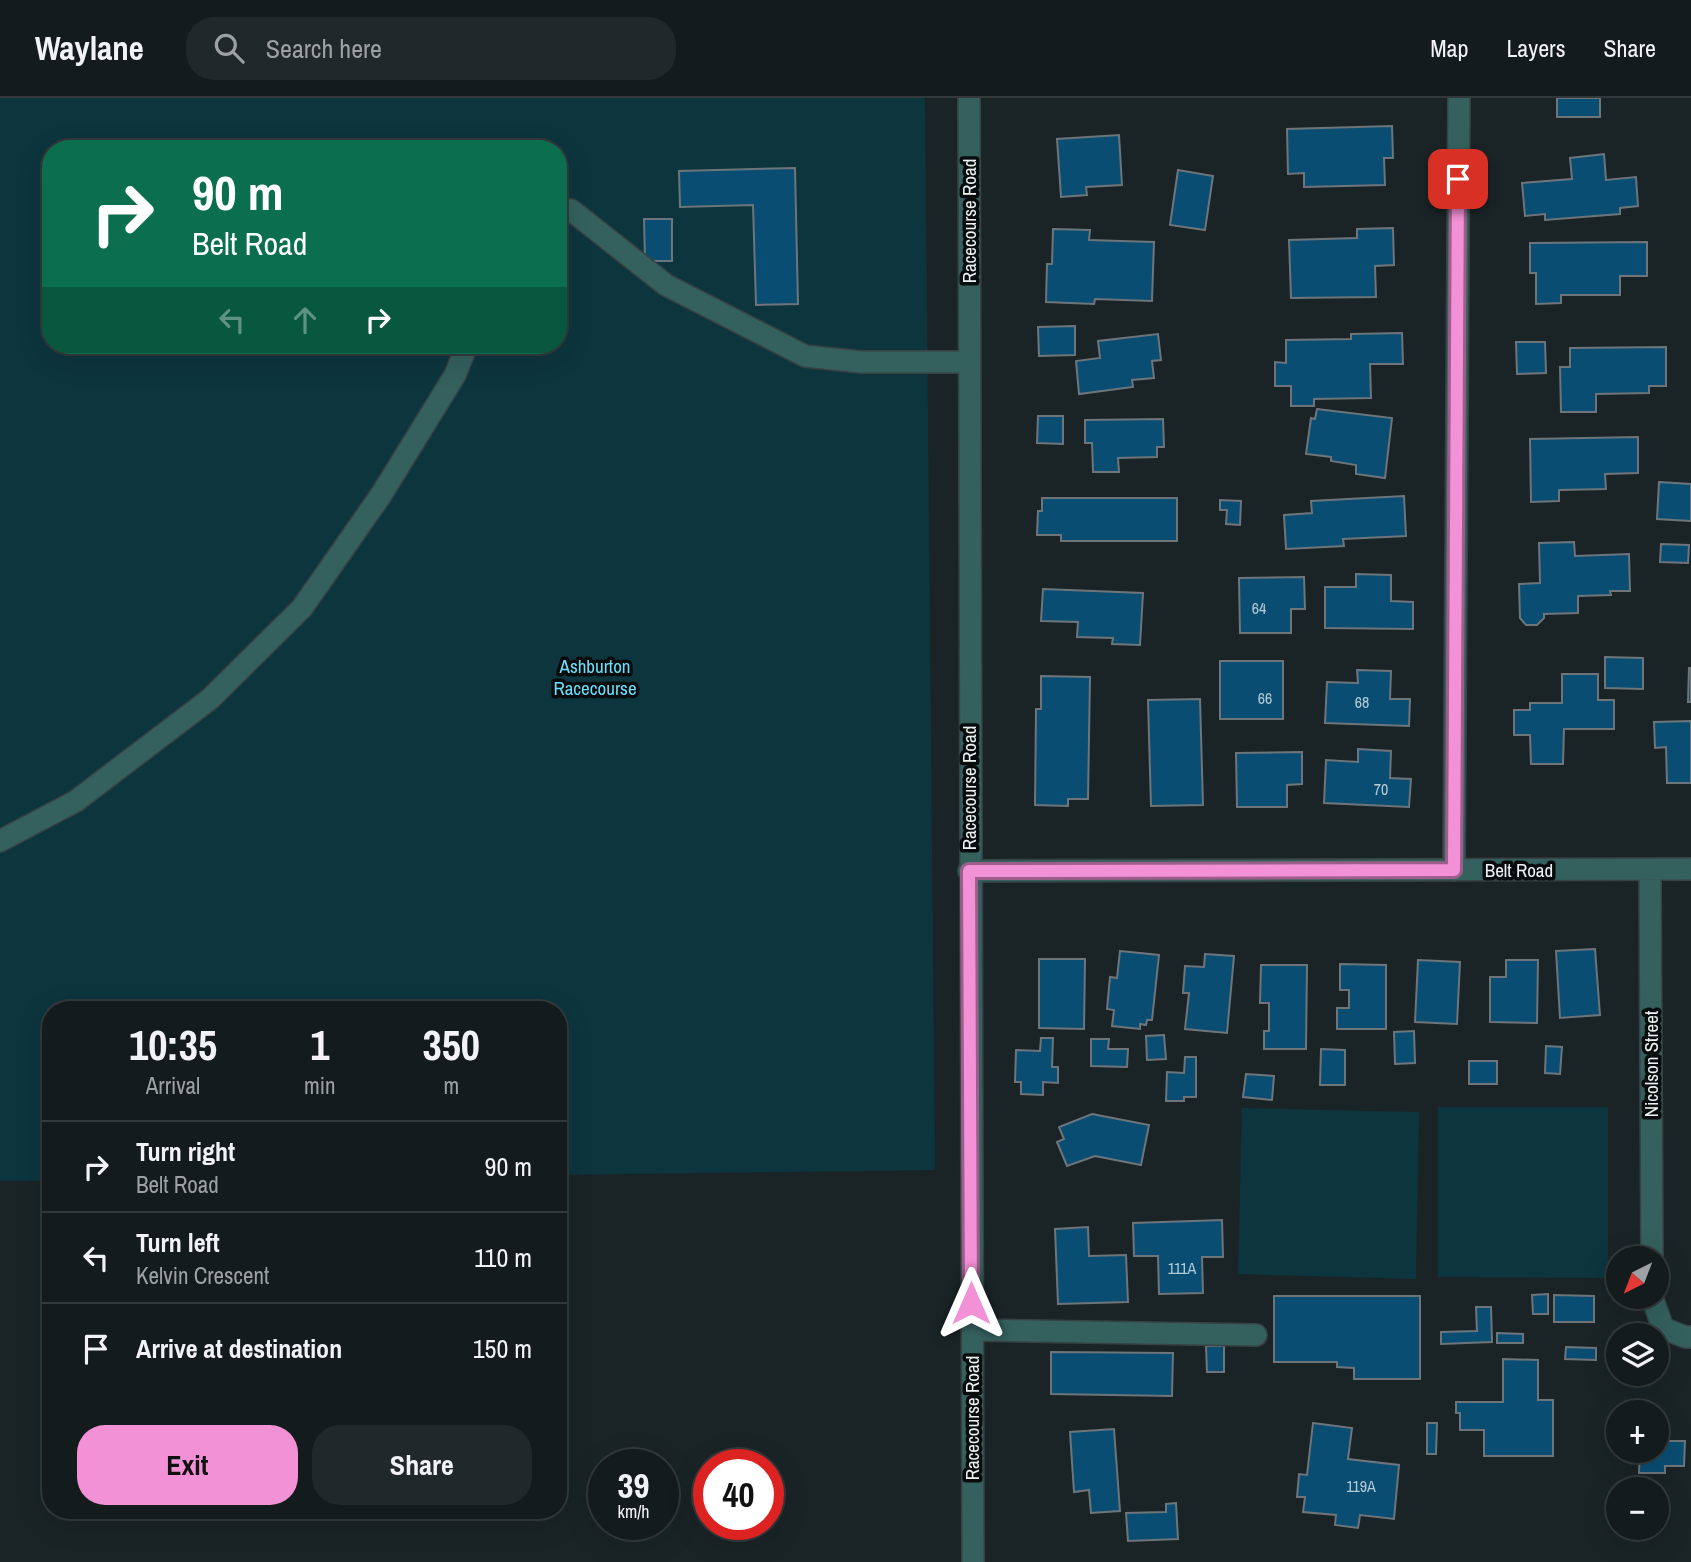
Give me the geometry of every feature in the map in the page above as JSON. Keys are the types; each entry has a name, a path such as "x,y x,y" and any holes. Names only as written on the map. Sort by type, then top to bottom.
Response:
{"street":[{"name":"Racecourse Road","path":"969,98 969,871 973,1562"},
{"path":"1454,870 1459,98"},
{"path":"567,211 571,210 666,285 805,356 861,362 969,362"},
{"path":"0,841 76,801 210,699 302,608 381,495 455,375 463,354"},
{"name":"Belt Road","path":"969,871 1691,869"},
{"name":"Nicolson Street","path":"1650,870 1652,1246"},
{"path":"1657,1309 1663,1328 1691,1337"},
{"path":"971,1330 1255,1335"}],"green space":[{"name":"Ashburton Racecourse","path":"0,98 925,98 935,1170 567,1175 567,1001 42,1001 42,1181 0,1181"},
{"path":"1438,1107 1608,1107 1606,1278 1438,1277"},
{"path":"1242,1108 1419,1112 1416,1279 1238,1274"}],"building":[{"path":"1557,98 1600,98 1600,117 1557,117"},
{"path":"1392,126 1393,158 1384,158 1385,185 1304,187 1304,173 1288,174 1287,129"},
{"path":"1119,135 1122,185 1086,187 1087,195 1061,197 1057,139"},
{"path":"1604,154 1606,180 1636,177 1638,206 1620,208 1620,214 1545,220 1545,214 1525,216 1522,183 1572,179 1570,158"},
{"path":"795,168 798,304 756,305 753,205 680,207 679,171"},
{"path":"1178,170 1213,176 1205,230 1170,225"},
{"path":"644,219 672,219 672,261 645,261"},
{"path":"1393,228 1394,265 1375,266 1376,297 1291,298 1289,240 1357,238 1357,229"},
{"path":"1053,229 1090,230 1089,240 1154,242 1152,301 1095,299 1094,304 1046,302 1047,264 1052,264"},
{"path":"1647,242 1647,276 1620,276 1620,295 1561,295 1561,303 1536,304 1536,273 1530,273 1530,243"},
{"path":"1075,326 1075,355 1039,356 1038,327"},
{"path":"1402,333 1403,364 1370,364 1371,398 1314,399 1314,406 1291,406 1291,386 1275,386 1275,362 1286,363 1286,340 1351,339 1351,334"},
{"path":"1158,334 1161,360 1152,361 1154,378 1132,380 1133,387 1079,394 1076,361 1100,358 1098,341"},
{"path":"1516,342 1545,342 1546,373 1517,374"},
{"path":"1666,347 1666,386 1649,386 1649,393 1596,394 1596,412 1561,412 1560,367 1570,367 1570,348"},
{"path":"1317,409 1392,418 1385,478 1356,474 1356,465 1331,461 1331,457 1306,454 1311,418 1315,419"},
{"path":"1038,416 1063,416 1063,444 1037,443"},
{"path":"1163,419 1164,447 1157,447 1157,457 1118,458 1119,472 1093,472 1092,443 1085,443 1085,420"},
{"path":"1638,437 1638,473 1605,474 1606,489 1559,490 1559,501 1531,502 1530,439"},
{"path":"1659,482 1691,484 1691,521 1657,519"},
{"path":"1404,496 1406,536 1343,539 1344,546 1286,549 1284,515 1312,513 1311,501"},
{"path":"1042,498 1177,498 1177,541 1061,541 1061,535 1037,535 1038,511 1042,511"},
{"path":"1220,500 1241,501 1240,525 1226,524 1227,510 1220,510"},
{"path":"1574,542 1575,556 1629,554 1630,591 1610,591 1611,595 1578,596 1578,613 1544,614 1544,618 1537,625 1526,625 1520,618 1519,584 1540,583 1539,543"},
{"path":"1661,544 1689,545 1688,563 1660,562"},
{"path":"1356,574 1391,575 1391,601 1413,602 1413,629 1325,628 1325,587 1356,587"},
{"path":"1304,577 1305,609 1291,609 1291,633 1240,633 1239,578"},
{"path":"1043,589 1143,593 1140,645 1112,644 1113,638 1077,637 1078,622 1041,621"},
{"path":"1605,657 1643,658 1643,689 1605,688"},
{"path":"1220,661 1283,661 1283,719 1220,719"},
{"path":"1691,668 1691,702 1688,702"},
{"path":"1357,670 1391,671 1390,699 1410,699 1409,726 1325,723 1327,682 1358,683"},
{"path":"1562,674 1598,674 1598,700 1614,700 1614,729 1564,729 1563,764 1531,764 1530,735 1514,735 1514,710 1530,710 1530,703 1562,703"},
{"path":"1041,676 1090,677 1088,799 1068,799 1068,806 1035,805 1036,709 1041,709"},
{"path":"1200,699 1203,805 1151,806 1148,700"},
{"path":"1691,721 1691,783 1667,783 1666,747 1655,748 1654,722"},
{"path":"1358,749 1391,751 1390,778 1411,779 1409,807 1324,803 1326,760 1358,762"},
{"path":"1302,752 1302,784 1287,785 1287,807 1237,807 1236,753"},
{"path":"1595,949 1600,1015 1560,1018 1556,951"},
{"path":"1120,951 1159,955 1152,1020 1147,1020 1146,1025 1140,1024 1140,1029 1112,1026 1114,1010 1107,1009 1110,977 1117,978"},
{"path":"1205,954 1234,956 1227,1033 1185,1029 1189,993 1183,993 1185,966 1204,967"},
{"path":"1039,959 1085,959 1084,1029 1039,1028"},
{"path":"1418,960 1460,962 1457,1024 1415,1022"},
{"path":"1506,960 1538,960 1537,1023 1490,1022 1490,977 1506,977"},
{"path":"1340,964 1386,965 1386,1029 1337,1029 1337,1008 1349,1008 1349,990 1340,990"},
{"path":"1261,965 1307,965 1306,1049 1264,1049 1264,1031 1269,1031 1269,1003 1260,1003"},
{"path":"1414,1031 1415,1063 1395,1064 1394,1032"},
{"path":"1164,1035 1166,1059 1147,1060 1146,1036"},
{"path":"1041,1038 1053,1038 1052,1067 1058,1067 1058,1083 1043,1082 1043,1095 1021,1094 1021,1082 1015,1082 1016,1050 1040,1051"},
{"path":"1091,1039 1109,1039 1108,1049 1128,1049 1127,1067 1091,1066"},
{"path":"1546,1046 1562,1047 1560,1074 1545,1073"},
{"path":"1321,1049 1345,1050 1345,1085 1320,1085"},
{"path":"1185,1057 1196,1057 1196,1097 1184,1097 1184,1101 1166,1101 1167,1072 1184,1073"},
{"path":"1469,1061 1497,1061 1497,1084 1469,1084"},
{"path":"1246,1074 1274,1076 1272,1100 1243,1097"},
{"path":"1092,1114 1149,1125 1141,1165 1095,1156 1067,1166 1057,1142 1064,1139 1059,1127"},
{"path":"1222,1220 1223,1257 1202,1257 1203,1293 1159,1294 1158,1256 1134,1256 1133,1223"},
{"path":"1088,1227 1089,1256 1126,1255 1128,1302 1058,1304 1055,1229"},
{"path":"1548,1294 1548,1314 1533,1314 1532,1295"},
{"path":"1554,1295 1594,1296 1594,1322 1554,1322"},
{"path":"1274,1296 1420,1296 1420,1379 1354,1379 1354,1368 1337,1367 1337,1362 1274,1362"},
{"path":"1476,1307 1491,1307 1492,1342 1441,1344 1441,1332 1477,1331"},
{"path":"1497,1333 1523,1334 1523,1343 1497,1343"},
{"path":"1206,1346 1224,1346 1224,1372 1207,1372"},
{"path":"1566,1347 1596,1348 1596,1360 1565,1359"},
{"path":"1051,1352 1173,1353 1172,1396 1051,1394"},
{"path":"1503,1359 1538,1360 1538,1400 1553,1400 1553,1456 1484,1456 1484,1430 1460,1430 1460,1413 1456,1413 1456,1402 1503,1402"},
{"path":"1313,1423 1352,1428 1348,1459 1399,1465 1394,1519 1360,1515 1358,1528 1335,1525 1336,1515 1303,1512 1305,1497 1297,1497 1299,1474 1307,1475"},
{"path":"1427,1423 1437,1423 1436,1454 1427,1454"},
{"path":"1114,1429 1120,1511 1091,1513 1089,1490 1074,1492 1070,1432"},
{"path":"1669,1441 1685,1441 1684,1466 1665,1466 1665,1473 1639,1473 1639,1463 1669,1463"},
{"path":"1176,1503 1178,1539 1128,1541 1126,1513 1166,1512 1166,1504"}],"route":[{"path":"971,1303 969,871 1454,870 1458,179"}]}
